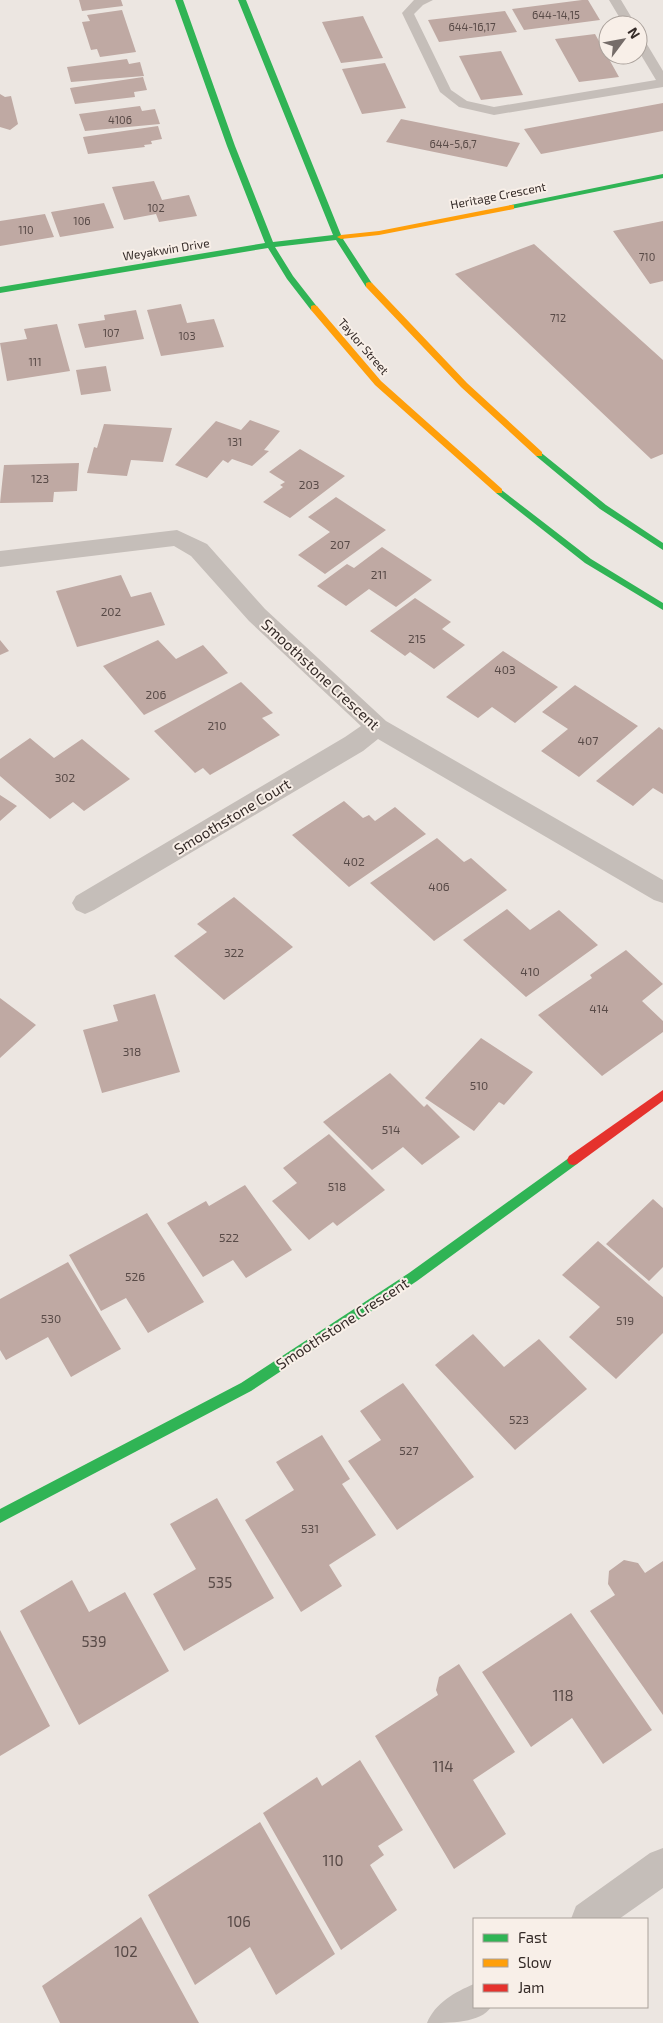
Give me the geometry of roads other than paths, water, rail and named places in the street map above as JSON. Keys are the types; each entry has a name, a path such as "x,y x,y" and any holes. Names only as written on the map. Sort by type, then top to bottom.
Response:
{"main road":[{"name":"Taylor Street","path":"179,0 231,146 270,246 290,277 319,315 378,383 494,487 588,561 663,607"},
{"path":"242,0 338,237 352,265 388,308 458,379 539,455 634,530 663,547"},
{"name":"Heritage Crescent","path":"338,237 379,233 663,176"},
{"name":"Weyakwin Drive","path":"0,290 270,246 338,237"},
{"name":"Smoothstone Crescent","path":"0,1516 246,1387 413,1277 663,1095"}],"street":[{"name":"Smoothstone Crescent","path":"0,559 111,544 178,538 199,550 257,615 377,727 663,894"},
{"name":"Smoothstone Court","path":"85,903 354,744 377,727"},
{"path":"591,1918 663,1866"},
{"path":"446,2023 473,2004"}],"lane":[{"path":"427,0 419,2 408,13 446,92 464,104 494,111 663,82 648,56"},
{"path":"615,0 624,15"}]}
